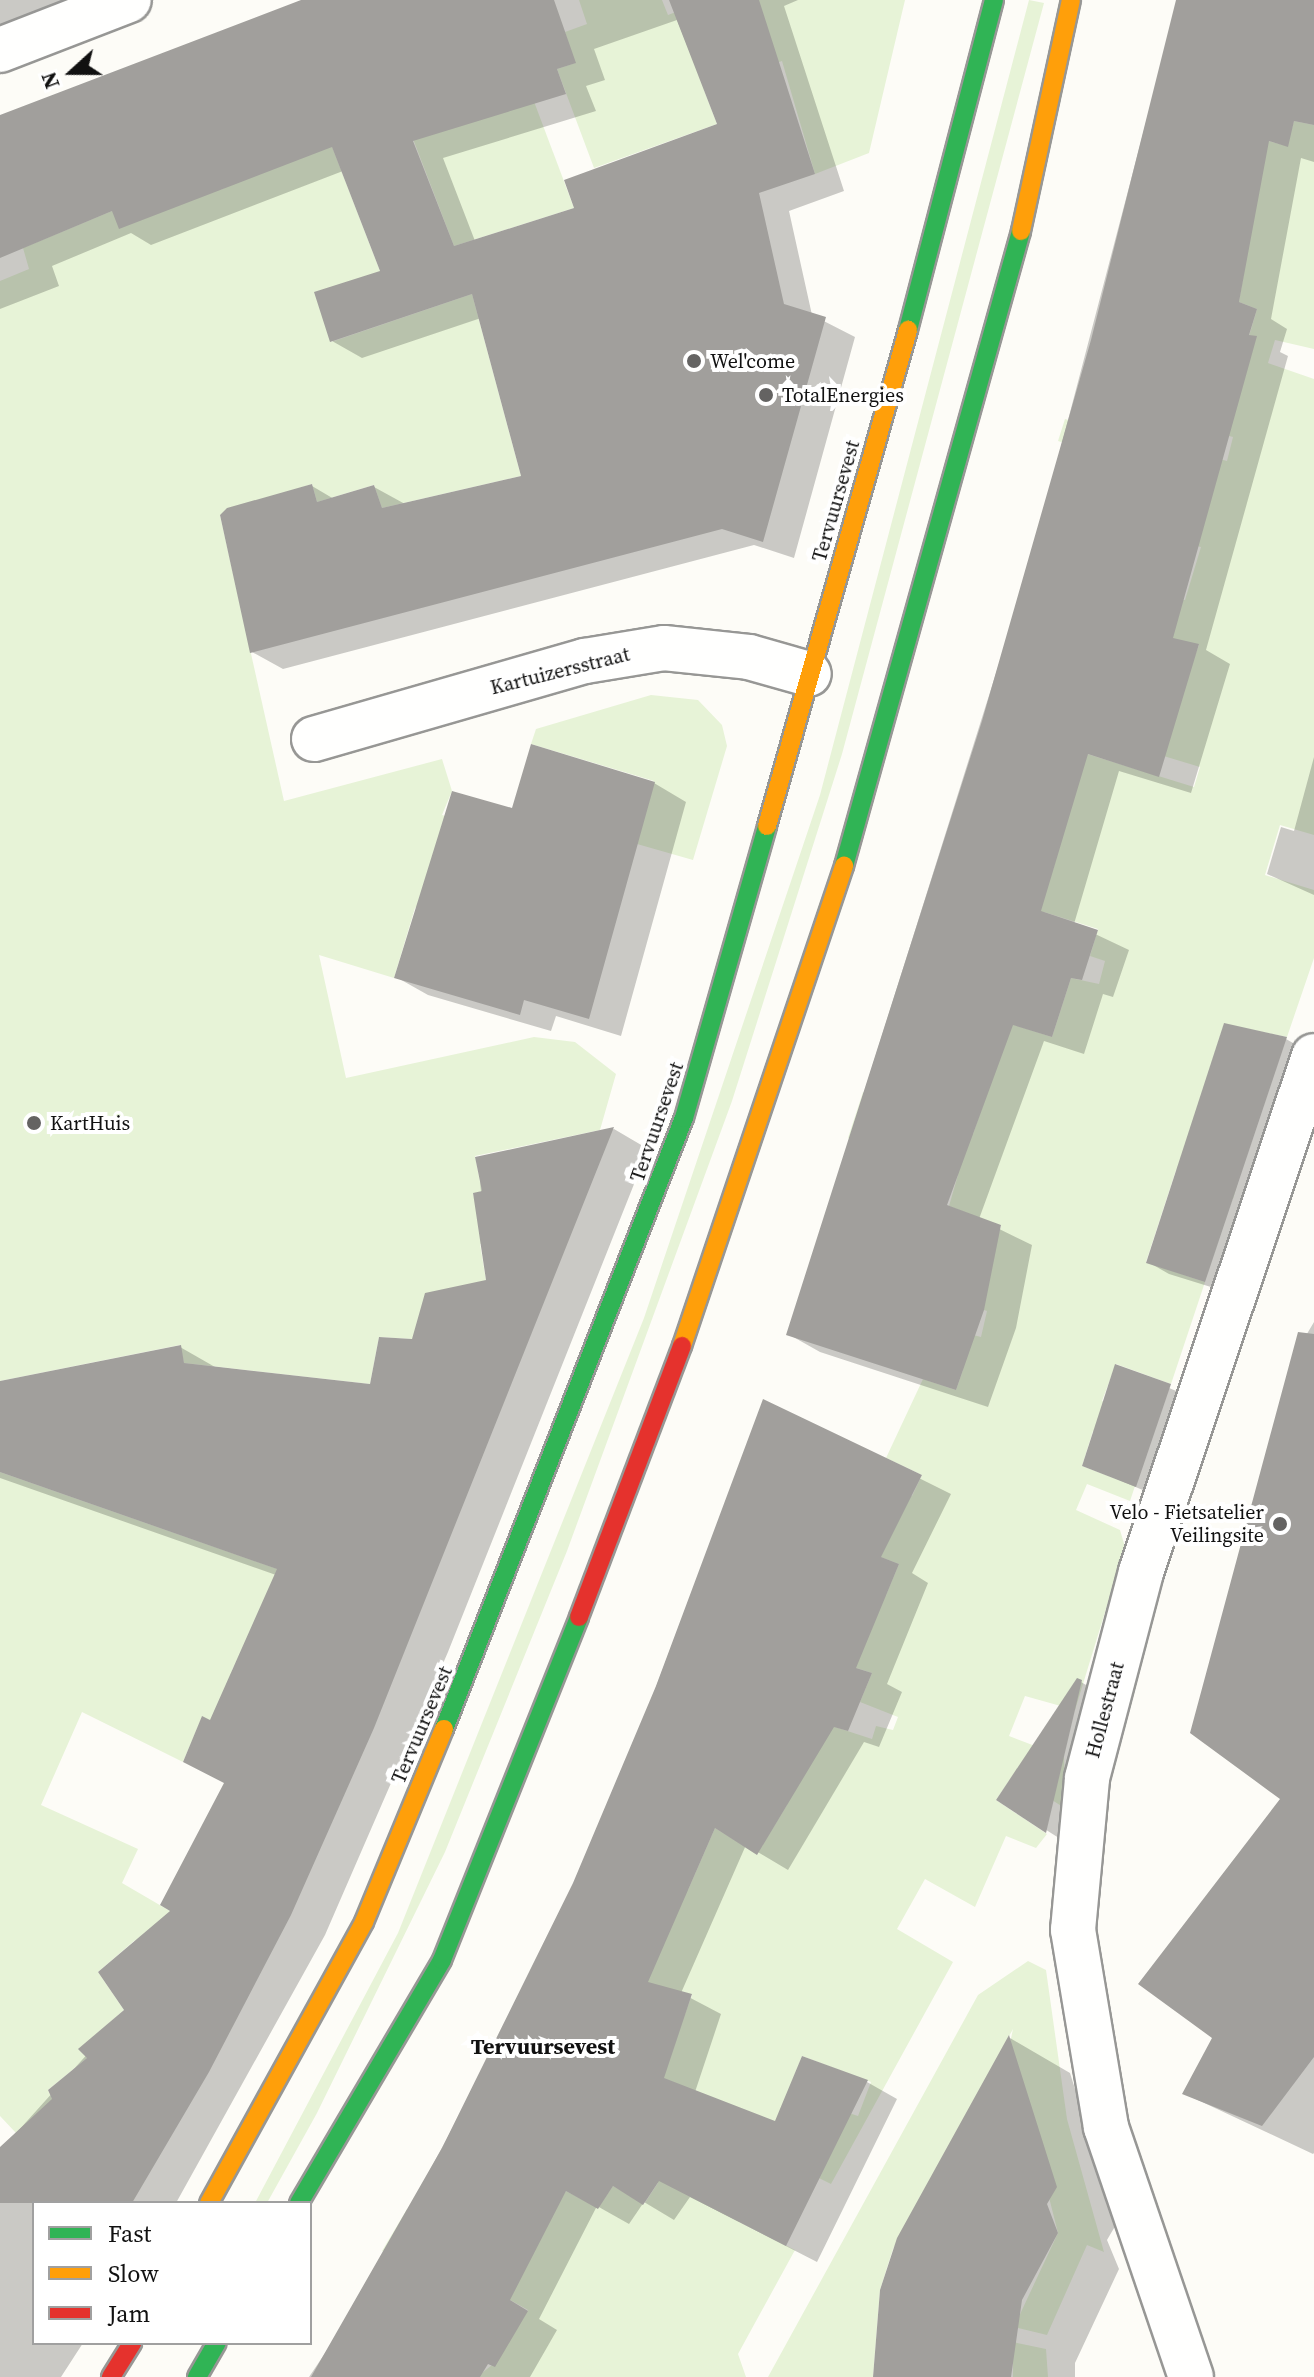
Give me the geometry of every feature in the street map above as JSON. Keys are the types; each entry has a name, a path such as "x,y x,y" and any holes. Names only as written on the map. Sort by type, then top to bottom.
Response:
{"main road":[{"name":"Tervuursevest","path":"210,2201 364,1922 551,1472 684,1118 994,0"},
{"path":"300,2201 442,1960 652,1436 865,804 1029,200 1071,0"},
{"path":"111,2377 131,2345"},
{"path":"197,2377 216,2345"}],"street":[{"path":"0,50 129,0"},
{"name":"Kartuizersstraat","path":"314,739 585,661 664,648 749,657 809,674"},
{"name":"Hollestraat","path":"1191,2377 1106,2127 1073,1930 1087,1778 1141,1572 1314,1056"}],"green space":[{"path":"579,0 662,0 668,15 707,0 905,0 869,153 815,174 782,61 704,90 717,124 594,168 557,69 575,63 565,32 587,24"},
{"path":"1029,0 1044,3 842,754 732,1101 567,1551 445,1852 317,2113 268,2201 256,2201 398,1933 644,1318 820,795"},
{"path":"506,27 574,208 454,246 387,71"},
{"path":"321,118 380,271 331,342 472,294 521,476 382,508 374,485 317,502 312,484 220,515 284,801 442,759 452,791 442,815 519,836 415,908 394,978 319,955 346,1078 534,1037 575,1042 616,1074 600,1130 475,1156 482,1191 473,1194 487,1242 480,1244 486,1280 412,1339 379,1337 370,1384 184,1363 180,1345 0,1381 0,281 29,269 23,248 112,211 223,189"},
{"path":"1294,121 1314,125 1314,349 1275,340 1268,363 1314,379 1314,835 1280,825 1265,875 1314,890 1314,958 1287,1037 1224,1024 1182,1156 1238,1182 1233,1199 1176,1170 1146,1262 1205,1282 1171,1384 1116,1364 1102,1401 1114,1406 1105,1435 1093,1431 1082,1466 1135,1486 1130,1501 1087,1484 1076,1510 1120,1530 1125,1547 1075,1710 1025,1696 1009,1736 1064,1757 1066,1809 1013,1775 996,1800 1047,1834 1036,1848 1006,1836 975,1907 925,1879 897,1929 953,1962 831,2184 772,2155 739,2222 795,2250 738,2354 746,2377 460,2377 466,2364 482,2373 492,2365 499,2347 432,2314 447,2289 382,2251 407,2209 517,2267 566,2191 598,2208 613,2186 644,2204 658,2183 588,2143 608,2083 653,2096 669,2052 638,2036 653,2001 685,2014 692,1995 645,1982 639,1997 634,1995 646,1967 618,1955 633,1926 620,1920 644,1872 688,1890 715,1828 757,1854 787,1805 770,1797 790,1744 751,1727 762,1695 780,1709 872,1739 876,1726 893,1730 898,1717 860,1702 872,1673 813,1654 822,1628 801,1620 818,1565 854,1577 862,1551 838,1542 849,1510 803,1495 815,1460 912,1496 922,1475 886,1458 923,1379 956,1390 963,1370 944,1362 954,1330 981,1337 987,1311 942,1296 958,1244 993,1254 1001,1226 949,1206 958,1175 848,1138 863,1092 973,1134 1011,1024 1052,1037 1071,978 1099,984 1105,961 1090,956 1098,929 1044,912 1036,939 1025,935 1047,869 1053,870 1084,753 1194,787 1200,767 1157,754 1182,692 1170,687 1181,659 1192,663 1199,645 1170,638 1177,599 1185,600 1201,547 1163,538 1167,523 1142,515 1152,470 1058,441 1065,419 1227,461 1233,437 1202,429 1213,381 1234,387 1257,309 1239,302 1253,217 1211,205 1213,198 1255,208 1268,141 1287,146","holes":["867,1552 899,1564 886,1595 854,1583","802,2056 871,2082 858,2116 807,2099 809,2091 791,2084","477,2281 528,2310 512,2337 462,2307"]},
{"path":"651,695 698,700 722,725 727,746 693,860 637,844 654,781 531,744 536,729"},
{"path":"0,1472 283,1571 232,1670 226,1727 202,1717 183,1762 82,1712 41,1805 138,1849 122,1883 182,1918 134,1941 98,1972 124,2010 79,2049 87,2058 48,2090 53,2101 16,2133 0,2116"},
{"path":"1028,1961 1046,1970 1067,2119 1104,2252 1087,2245 1047,2335 1014,2327 1058,2233 1010,2043 1013,2029 893,2249 880,2290 873,2377 768,2377 978,1995"},
{"path":"1013,2342 1046,2349 1048,2377 1013,2377"}],"building":[{"path":"301,0 554,0 576,63 557,69 566,94 413,141 454,246 574,208 564,180 717,124 669,0 759,0 815,174 759,193 784,304 826,317 763,542 722,529 250,653 220,515 227,508 312,484 317,502 374,485 382,508 521,476 472,294 330,342 314,292 380,271 332,147 119,229 112,211 0,258 0,115"},
{"path":"1176,0 1314,0 1314,125 1294,121 1288,147 1269,141 1239,302 1257,309 1249,335 1257,336 1173,638 1199,644 1159,777 1088,754 1041,911 1098,930 1082,980 1071,978 1052,1037 1013,1025 947,1205 1001,1225 984,1310 956,1390 786,1335 982,721 1091,340"},
{"path":"531,744 655,782 589,1019 524,1000 520,1015 394,978 452,791 512,808"},
{"path":"1224,1023 1287,1037 1205,1282 1146,1263"},
{"path":"614,1127 374,1728 291,1915 209,2072 133,2201 0,2203 0,2147 52,2099 48,2090 87,2058 78,2049 124,2010 98,1972 170,1911 160,1905 224,1783 183,1762 202,1716 210,1720 277,1569 0,1472 0,1381 181,1345 184,1363 370,1384 379,1337 412,1339 425,1293 486,1280 473,1193 482,1191 475,1157"},
{"path":"1298,1332 1314,1334 1314,2057 1262,2126 1182,2094 1212,2038 1138,1984 1280,1799 1190,1733"},
{"path":"1115,1364 1171,1384 1136,1487 1082,1466"},
{"path":"763,1399 922,1475 881,1557 899,1564 856,1668 872,1673 848,1731 834,1727 757,1855 715,1828 648,1982 692,1994 664,2078 775,2121 802,2056 868,2080 786,2246 659,2181 643,2205 613,2186 598,2209 566,2191 510,2300 528,2311 495,2367 488,2364 480,2377 311,2377 442,2148 573,1883 656,1686"},
{"path":"1077,1678 1082,1680 1046,1833 996,1800"},
{"path":"1009,2035 1057,2187 1047,2204 1058,2233 1022,2300 1011,2377 873,2377 880,2290 897,2238"}],"traffic: fast":[{"path":"908,330 994,0"},
{"path":"844,866 1021,231"},
{"path":"444,1729 684,1118 767,826"},
{"path":"300,2201 442,1960 579,1617"},
{"path":"197,2377 216,2345"}],"traffic: slow":[{"path":"1021,231 1071,0"},
{"path":"767,826 908,330"},
{"path":"682,1346 844,866"},
{"path":"210,2201 364,1922 444,1729"}],"traffic: jam":[{"path":"579,1617 682,1346"},
{"path":"111,2377 131,2345"}],"place":[{"name":"Wel'come","path":"694,361"},
{"name":"TotalEnergies","path":"766,395"},
{"name":"KartHuis","path":"34,1123"},
{"name":"Velo - Fietsatelier Veilingsite","path":"1280,1524"}],"district":[{"name":"Tervuursevest","path":"543,2047"}]}
